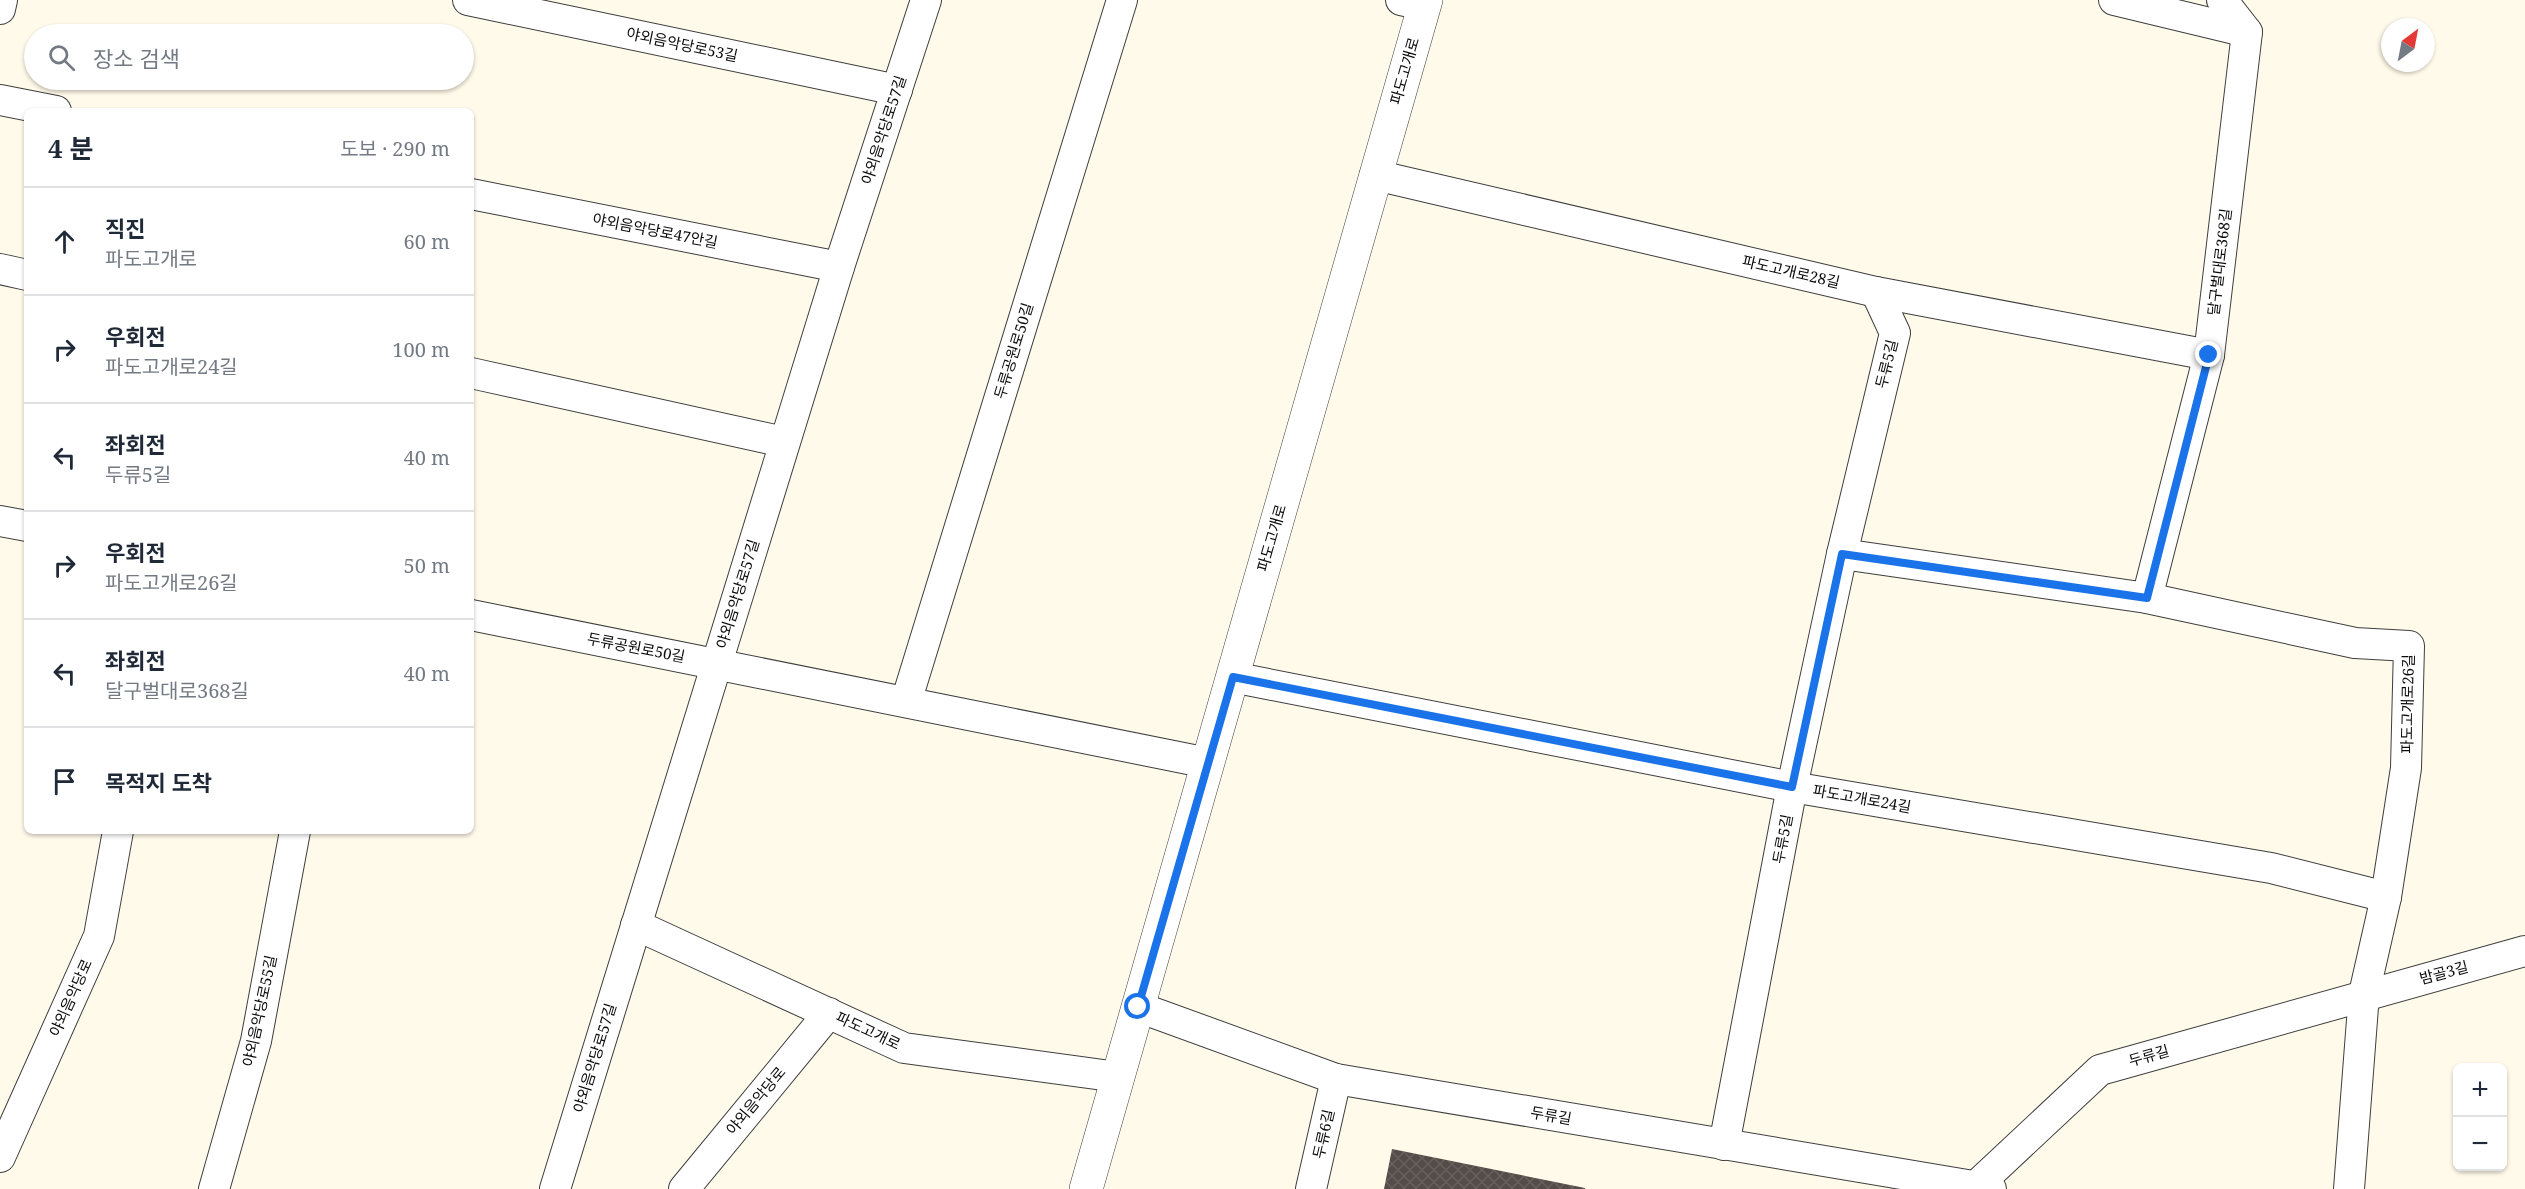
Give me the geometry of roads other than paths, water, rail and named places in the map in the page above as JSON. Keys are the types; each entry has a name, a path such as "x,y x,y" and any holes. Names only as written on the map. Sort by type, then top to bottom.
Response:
{"street":[{"path":"0,9 2,0"},
{"name":"야외음악당로53길","path":"468,0 897,90"},
{"name":"야외음악당로57길","path":"555,1189 838,267 926,0"},
{"name":"두류공원로50길","path":"906,702 1122,0"},
{"path":"2114,0 2247,32"},
{"path":"2222,0 2247,32"},
{"name":"파도고개로","path":"1086,1189 1376,175 1417,2"},
{"name":"달구벌대로368길","path":"2147,598 2209,355 2247,32"},
{"path":"0,100 41,108"},
{"name":"파도고개로28길","path":"1376,175 1875,292 2209,355"},
{"name":"야외음악당로47안길","path":"474,195 838,267"},
{"path":"0,269 24,274"},
{"name":"두류5길","path":"1724,1145 1792,787 1842,554 1895,333 1875,292"},
{"path":"474,374 784,442"},
{"path":"0,521 24,525"},
{"name":"파도고개로26길","path":"1842,554 2147,598 2355,643 2409,646 2406,768 2386,897 2364,994 2349,1189"},
{"name":"두류공원로50길","path":"474,616 1208,763"},
{"name":"파도고개로24길","path":"1233,677 1792,787 2271,868 2386,897"},
{"name":"야외음악당로","path":"0,1157 99,936 117,834"},
{"name":"야외음악당로55길","path":"214,1189 256,1041 294,834"},
{"name":"파도고개로","path":"636,925 904,1048 1118,1077"},
{"name":"밤골3길","path":"2364,994 2525,951"},
{"name":"두류길","path":"1138,1007 1336,1079 1983,1188 2100,1070 2364,994"},
{"name":"야외음악당로","path":"684,1189 829,1013"},
{"name":"두류6길","path":"1311,1189 1336,1079"}]}
